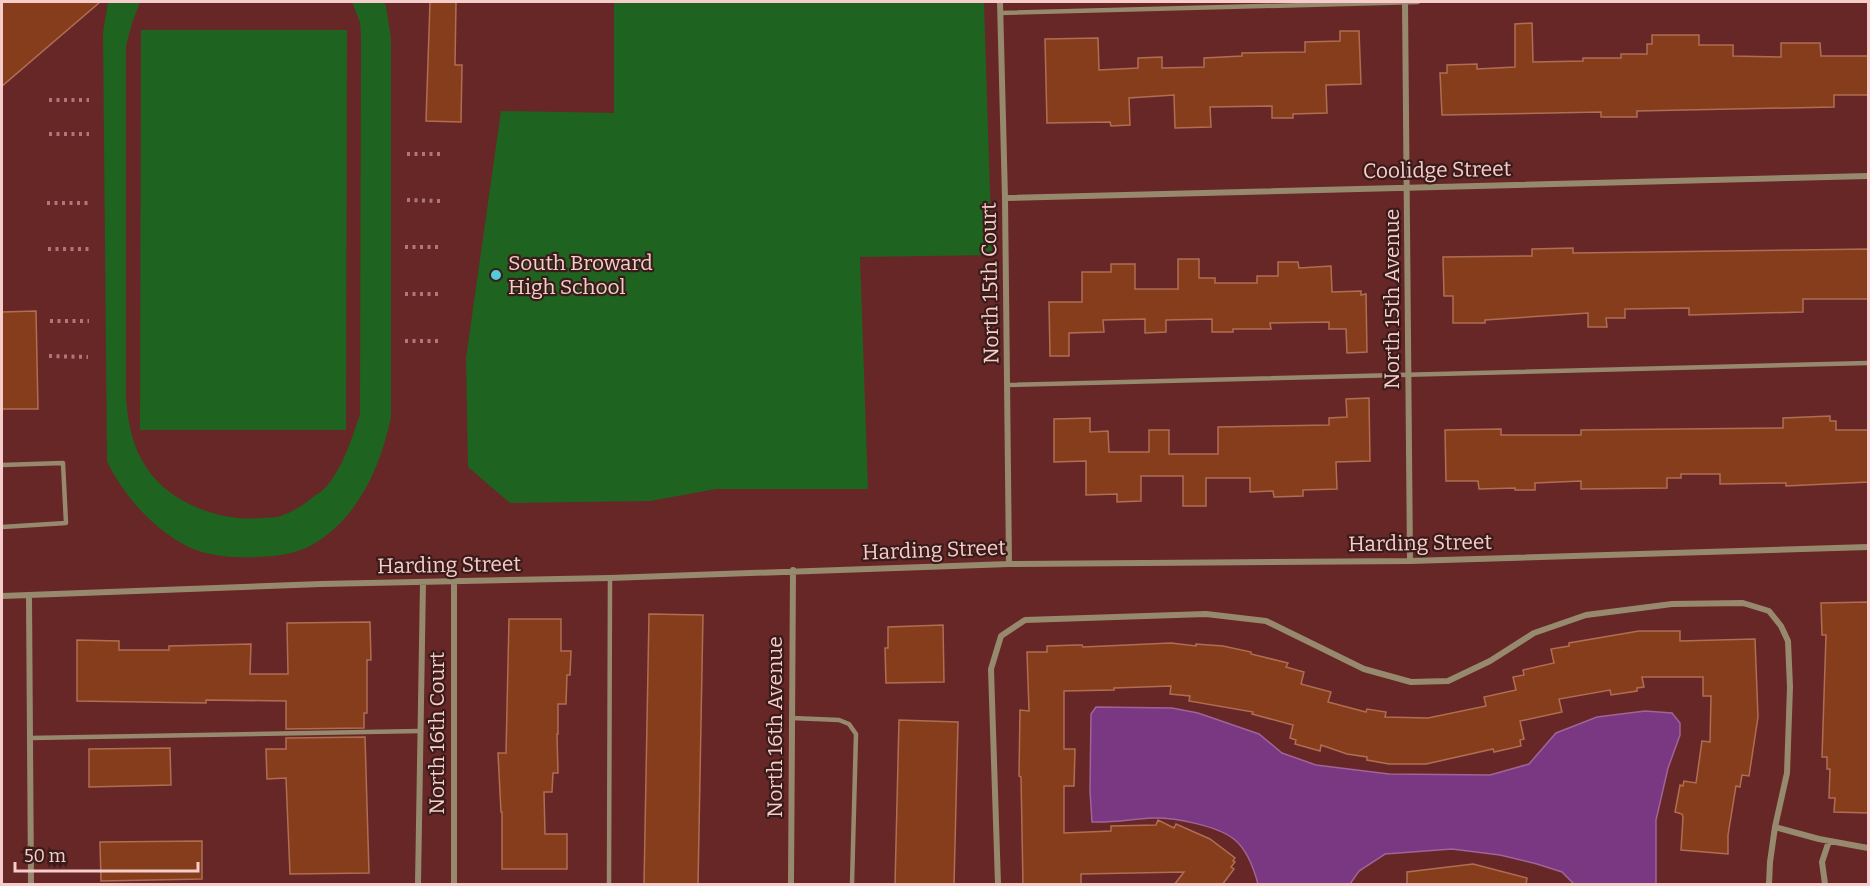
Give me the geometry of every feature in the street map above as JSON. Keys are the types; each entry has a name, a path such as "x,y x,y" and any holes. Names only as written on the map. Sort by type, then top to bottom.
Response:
{"street":[{"name":"North 15th Court","path":"1000,2 1005,198 1009,564"},
{"name":"North 15th Avenue","path":"1405,2 1410,561"},
{"name":"Coolidge Street","path":"1005,198 1869,176"},
{"name":"Harding Street","path":"2,596 1009,564 1410,561 1869,547"},
{"name":"North 16th Avenue","path":"791,885 793,570"},
{"name":"North 16th Court","path":"454,581 454,885"},
{"name":"North 16th Court","path":"418,885 423,582"},
{"path":"29,596 31,885"},
{"path":"998,885 991,669 1001,636 1025,620 1206,614 1266,621 1364,669 1411,682 1448,681 1490,661 1534,633 1586,615 1672,604 1743,603 1769,611 1781,626 1788,641 1790,687 1787,773 1775,827 1769,885"},
{"path":"1775,827 1829,841 1869,848"},
{"path":"1825,885 1822,862 1829,841"}],"lane":[{"path":"1000,13 1418,2"},
{"path":"1007,385 1869,363"},
{"path":"2,465 63,464 66,523 2,527"},
{"path":"609,885 610,578"},
{"path":"792,718 839,720 849,724 856,734 852,885"},
{"path":"30,738 421,731"}],"path":[{"path":"49,100 88,100"},
{"path":"49,134 89,134"},
{"path":"407,154 441,154"},
{"path":"407,200 440,201"},
{"path":"47,202 89,202"},
{"path":"405,247 441,247"},
{"path":"48,249 89,249"},
{"path":"405,294 440,294"},
{"path":"50,321 88,321"},
{"path":"405,341 439,341"},
{"path":"50,356 88,357"}],"green space":[{"path":"108,2 140,2 126,46 126,398 132,434 137,451 146,467 168,491 198,508 230,517 247,518 277,517 285,514 302,505 325,487 343,461 360,415 361,37 360,22 352,2 384,2 386,6 391,39 391,417 374,472 355,506 328,534 300,551 273,556 235,557 219,556 182,544 156,525 132,501 107,461 103,33"},
{"path":"614,2 984,2 992,255 860,257 868,489 716,489 650,501 510,503 468,467 466,358 501,111 614,113"},
{"path":"141,30 347,30 346,430 140,430"}],"shaded area":[{"path":"1096,707 1172,708 1198,713 1259,734 1282,753 1316,765 1389,774 1490,775 1529,764 1556,733 1597,717 1645,711 1672,713 1680,723 1680,735 1668,768 1656,820 1656,884 1574,884 1562,872 1537,864 1500,855 1452,849 1385,854 1359,871 1350,884 1258,884 1244,849 1228,835 1218,831 1195,823 1161,818 1092,822 1091,714"}],"building":[{"path":"2,2 100,2 2,86"},
{"path":"430,2 456,2 455,65 462,65 461,122 426,121"},
{"path":"1532,23 1533,62 1583,61 1583,58 1621,58 1621,54 1647,54 1647,44 1652,44 1652,35 1699,35 1699,45 1733,45 1733,56 1781,57 1781,43 1820,43 1821,56 1869,56 1869,95 1834,95 1834,107 1637,111 1637,117 1601,117 1601,112 1442,115 1440,73 1447,73 1447,65 1477,64 1477,69 1515,67 1515,24"},
{"path":"1340,31 1359,31 1361,84 1326,85 1327,113 1293,114 1293,118 1272,118 1272,106 1210,107 1211,127 1175,128 1174,95 1129,98 1130,125 1111,126 1110,122 1047,123 1045,39 1098,38 1099,70 1138,68 1138,58 1162,57 1162,68 1204,67 1204,58 1242,56 1242,53 1305,52 1305,42 1340,41"},
{"path":"1573,248 1573,253 1869,249 1869,299 1803,299 1803,312 1689,315 1689,308 1625,309 1625,318 1606,318 1607,327 1588,327 1588,313 1485,320 1485,323 1453,323 1453,296 1444,296 1443,257 1532,256 1532,249"},
{"path":"1178,259 1199,259 1199,278 1215,278 1215,283 1257,283 1257,276 1278,276 1278,262 1298,262 1299,268 1331,266 1332,292 1361,291 1361,295 1366,294 1367,352 1347,353 1346,329 1329,329 1329,322 1270,323 1271,329 1233,329 1233,332 1212,332 1212,319 1166,320 1166,332 1145,333 1145,319 1103,320 1104,332 1069,333 1069,356 1050,356 1049,302 1082,302 1082,272 1111,272 1111,264 1135,264 1135,289 1178,289"},
{"path":"36,311 38,409 2,409 2,312"},
{"path":"1369,398 1370,461 1336,462 1337,489 1303,490 1303,496 1274,497 1273,491 1250,492 1250,478 1206,478 1206,506 1183,506 1183,476 1141,476 1141,501 1117,502 1117,494 1086,495 1086,461 1054,462 1054,419 1090,418 1090,432 1108,431 1109,452 1149,452 1149,430 1169,430 1169,454 1218,454 1218,427 1329,425 1329,418 1347,417 1346,399"},
{"path":"1830,416 1830,421 1836,421 1836,430 1869,430 1869,482 1786,486 1786,483 1720,484 1720,474 1681,474 1681,478 1667,478 1667,488 1581,489 1581,481 1535,483 1535,490 1515,490 1515,488 1479,489 1478,481 1446,481 1445,430 1501,429 1501,435 1581,435 1581,430 1783,428 1783,418"},
{"path":"1869,602 1869,813 1834,812 1835,798 1829,798 1830,769 1827,769 1827,757 1822,757 1826,635 1822,635 1821,603"},
{"path":"649,614 703,615 698,885 644,885"},
{"path":"509,619 561,619 561,651 571,651 566,704 558,704 558,773 553,773 552,792 544,792 545,834 567,834 567,869 502,869 502,812 498,753 506,753"},
{"path":"370,622 371,660 367,660 367,713 364,713 364,728 286,729 286,701 206,700 206,703 77,701 77,640 119,641 119,650 169,650 169,646 251,644 250,674 288,674 287,623"},
{"path":"943,625 944,682 886,683 885,648 888,648 888,627"},
{"path":"1639,631 1680,631 1680,641 1755,639 1758,717 1749,776 1742,775 1740,787 1736,786 1728,835 1728,854 1681,850 1683,817 1682,814 1675,812 1680,785 1683,786 1684,781 1696,783 1702,741 1710,742 1711,696 1703,696 1703,677 1642,677 1644,687 1637,688 1637,691 1611,695 1610,690 1559,699 1562,712 1520,721 1524,739 1520,740 1521,746 1494,752 1493,749 1426,764 1389,764 1367,760 1367,757 1347,754 1321,745 1320,751 1295,744 1296,740 1290,738 1293,725 1252,714 1253,712 1189,701 1190,696 1170,694 1171,686 1114,688 1114,690 1064,691 1064,749 1075,749 1074,786 1064,786 1064,833 1111,831 1111,826 1156,825 1158,820 1174,828 1176,824 1210,839 1235,858 1231,867 1234,869 1222,885 1174,885 1184,872 1081,874 1081,885 1023,885 1021,777 1019,776 1020,710 1029,711 1027,652 1047,652 1047,646 1077,645 1083,647 1171,643 1223,646 1288,663 1286,667 1304,672 1301,684 1331,692 1328,702 1366,712 1367,709 1386,712 1385,717 1428,718 1486,706 1484,697 1516,690 1513,677 1524,675 1523,670 1554,663 1551,649 1569,646 1569,643"},
{"path":"899,720 958,722 954,885 895,885"},
{"path":"365,737 369,873 290,874 286,778 267,779 266,749 286,749 286,738"},
{"path":"170,748 171,785 89,787 89,749"},
{"path":"202,841 202,879 101,881 100,842"},
{"path":"1473,864 1527,878 1526,885 1407,885 1407,872"}],"place":[{"name":"South Broward High School","path":"496,275"}]}
